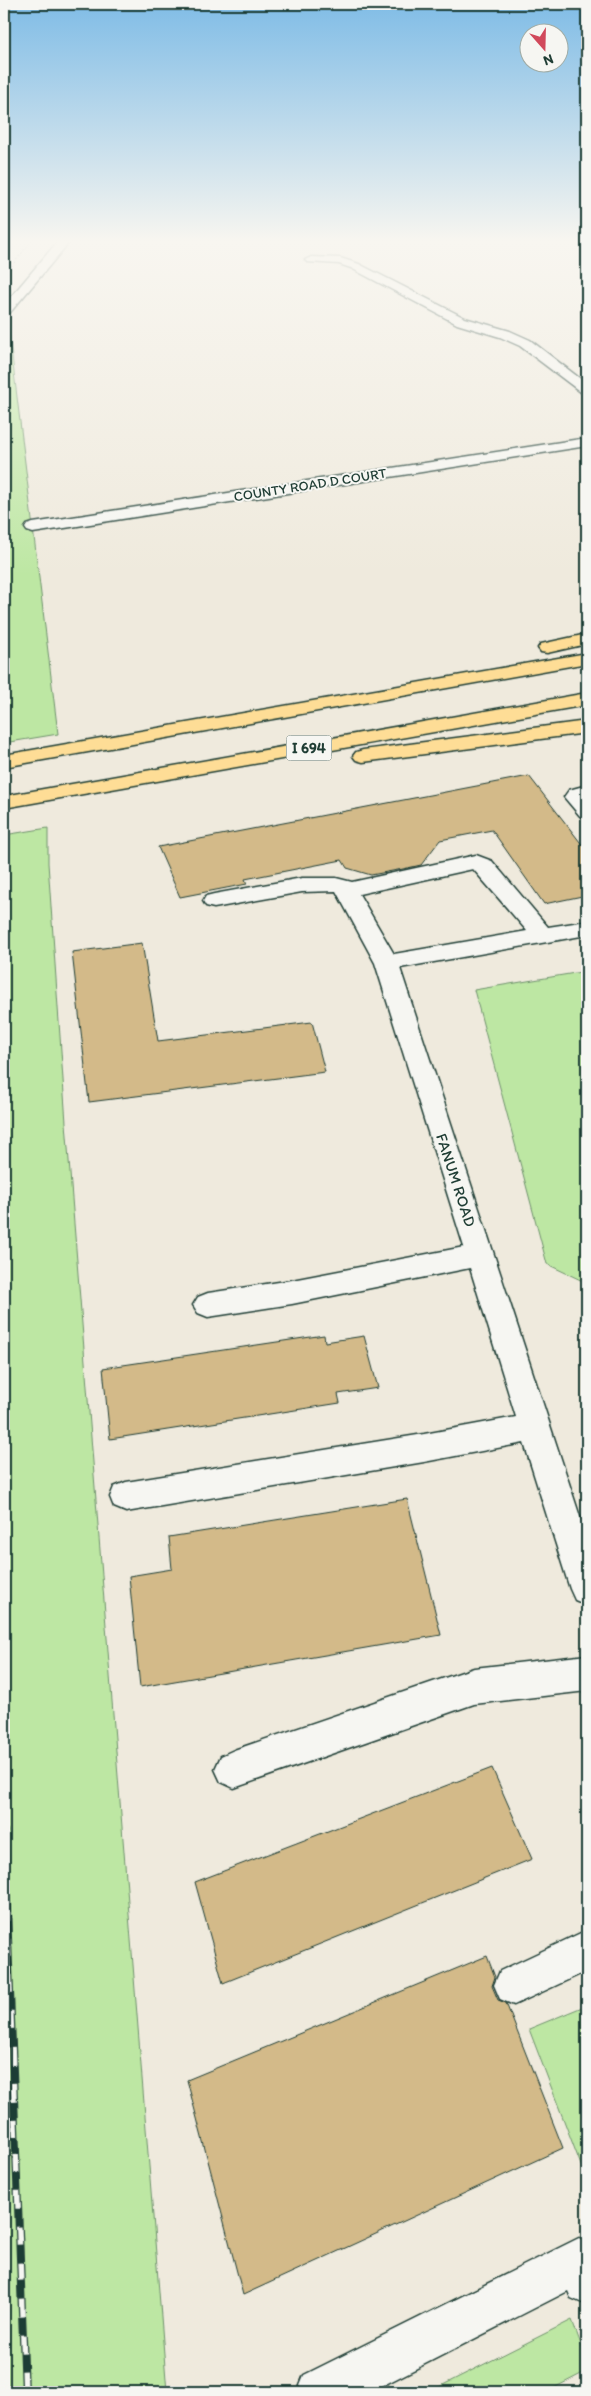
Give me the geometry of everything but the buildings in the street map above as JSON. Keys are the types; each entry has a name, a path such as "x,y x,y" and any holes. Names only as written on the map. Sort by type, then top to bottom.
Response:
{"highway":[{"path":"271,714 587,638"},
{"name":"I 694","path":"4,761 587,658"},
{"name":"I 694","path":"4,802 587,699"},
{"path":"32,797 587,727"}],"street":[{"path":"536,352 587,390"},
{"name":"COUNTY ROAD D COURT","path":"33,528 587,442"},
{"path":"587,791 576,794 574,798 587,812"},
{"path":"214,901 316,883 337,883 349,888 476,862 484,866 543,936"},
{"name":"FANUM ROAD","path":"349,888 346,890 346,893 387,963 535,1427 582,1558 587,1590"},
{"path":"387,963 587,928"},
{"path":"208,1305 292,1292 480,1255"},
{"path":"126,1497 424,1448 535,1427"},
{"path":"234,1769 474,1686 587,1673"},
{"path":"514,1985 587,1950"},
{"path":"321,2392 579,2261 587,2282"}],"green space":[{"path":"4,352 12,352 58,734 4,743"},
{"path":"48,828 48,863 66,1123 167,2392 4,2392 4,835"},
{"path":"587,971 587,1283 547,1264 474,990"},
{"path":"587,2005 587,2181 529,2029"},
{"path":"572,2320 587,2361 587,2371 546,2392 429,2392"}],"railway":[{"path":"4,1831 25,2392"}]}
